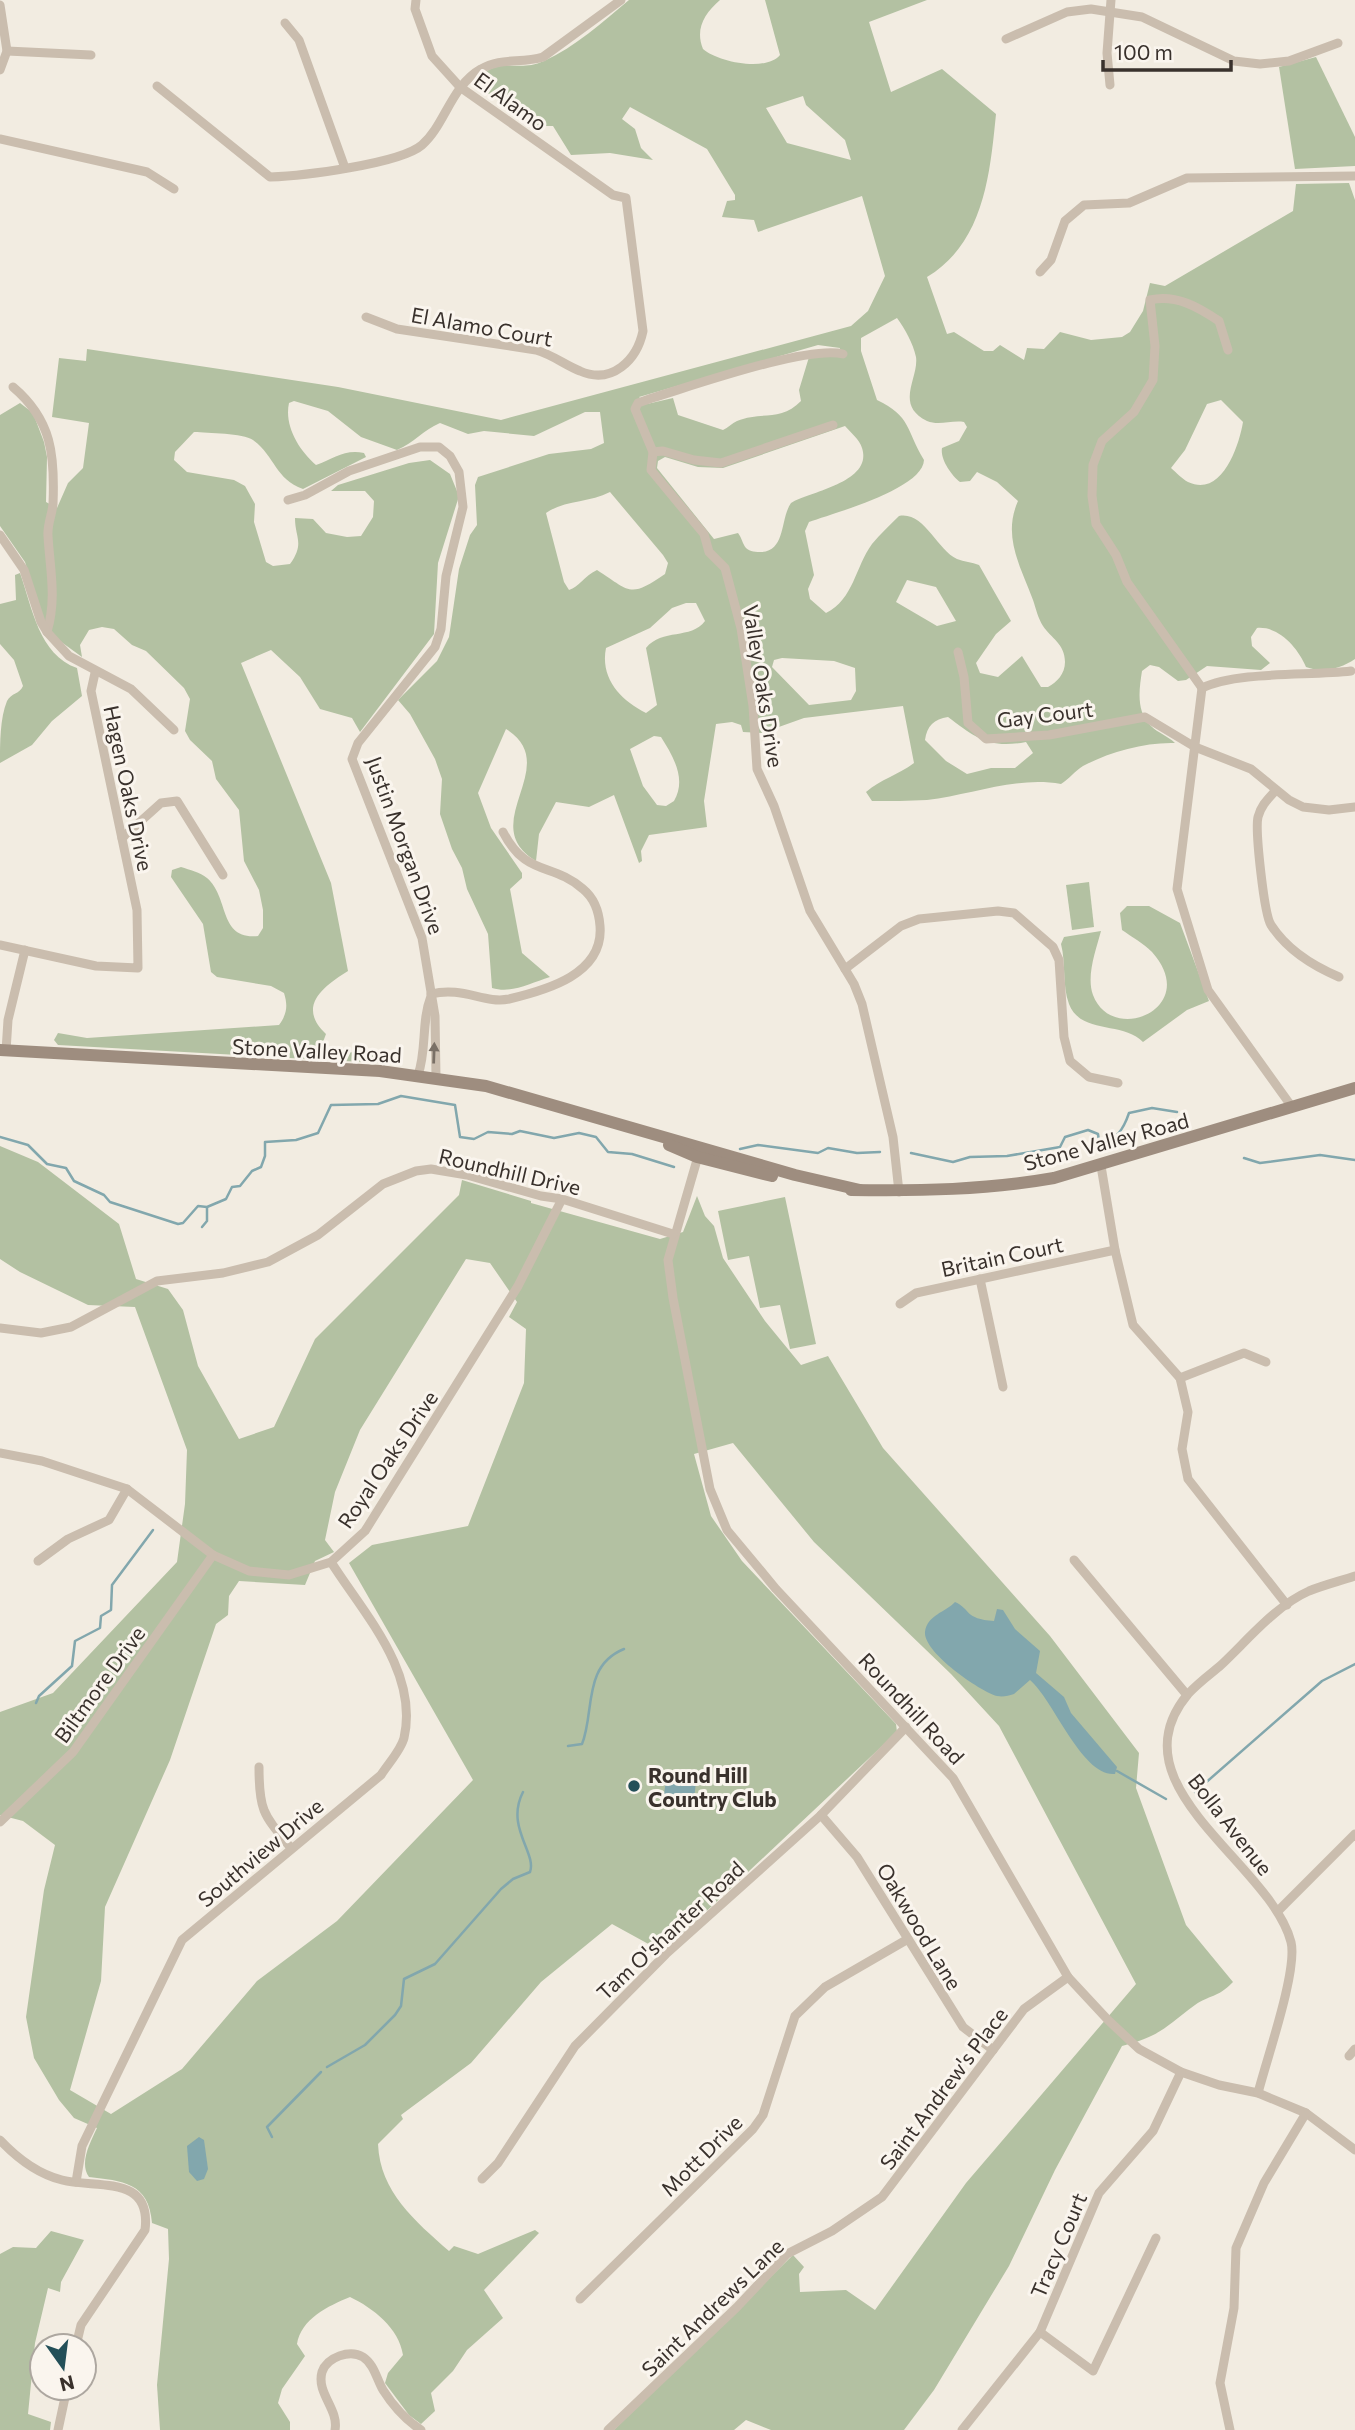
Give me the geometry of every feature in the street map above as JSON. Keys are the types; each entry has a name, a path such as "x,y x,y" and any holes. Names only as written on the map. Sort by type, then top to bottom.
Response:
{"street":[{"name":"El Alamo","path":"416,0 415,9 432,56 460,87 613,194 626,198"},
{"path":"157,86 270,177 306,176 380,160 422,145 470,76 497,60 533,61 543,57 621,0"},
{"path":"1110,85 1107,53 1111,0"},
{"path":"0,5 7,51 1,65"},
{"path":"1006,39 1067,12 1111,10 1142,17 1234,61 1259,64 1289,61 1338,43"},
{"path":"285,23 299,40 345,168"},
{"path":"7,51 91,55"},
{"path":"0,139 147,172 174,189"},
{"path":"1040,272 1051,260 1065,221 1084,205 1129,203 1187,178 1355,176"},
{"name":"El Alamo Court","path":"366,317 397,329 536,350 588,373 613,373 632,359 643,331 626,198"},
{"path":"1228,350 1219,321 1209,314 1166,296 1150,300 1155,346 1153,380 1135,412 1102,440 1093,465 1091,496 1096,524 1116,555 1127,582 1202,688 1178,877 1185,918 1208,990 1292,1107"},
{"name":"Valley Oaks Drive","path":"843,354 823,351 638,403 635,409 653,452 651,470 704,534 709,552 725,568 741,628 753,706 757,769 774,806 810,911 862,1003 893,1137 899,1192"},
{"path":"13,387 35,407 49,438 53,506 47,532 54,587 47,632"},
{"path":"653,452 663,451 694,460 721,463 833,425"},
{"name":"Justin Morgan Drive","path":"288,500 305,495 349,471 420,447 439,447 450,456 459,472 463,508 446,576 441,629 435,647 358,743 352,759 413,910 428,960 431,994"},
{"path":"0,535 24,570 41,622 47,632 69,656 96,673 131,689 174,730"},
{"name":"Gay Court","path":"958,652 967,694 968,723 986,739 1049,736 1145,718 1195,747 1251,768 1276,790 1303,807 1316,810 1355,807"},
{"path":"1202,688 1217,681 1351,671"},
{"name":"Hagen Oaks Drive","path":"0,945 96,966 138,968 137,910 91,691 96,673"},
{"path":"1276,790 1263,805 1258,822 1267,917 1283,940 1315,966 1339,977"},
{"path":"122,838 161,803 177,801 223,875"},
{"path":"431,994 461,991 496,1000 509,999 562,981 583,970 598,946 599,915 586,891 574,881 522,859 503,832"},
{"path":"845,969 870,953 901,926 919,919 998,911 1014,914 1054,947 1059,960 1063,1037 1070,1061 1089,1077 1118,1083"},
{"path":"3,1051 25,950"},
{"path":"418,1075 422,1064 424,1014 431,994"},
{"path":"431,994 435,1016 436,1077"},
{"name":"Stone Valley Road","path":"3,1051 436,1077 551,1103 699,1152 860,1190 899,1192 1008,1186 1101,1166 1355,1088"},
{"name":"Roundhill Road","path":"699,1152 673,1234 668,1259 710,1489 723,1522 776,1589 953,1778 1068,1977 1139,2049 1181,2072 1219,2085 1258,2093 1306,2113 1355,2150"},
{"path":"1101,1166 1115,1250 1133,1325 1180,1378 1188,1412 1182,1450 1188,1479 1287,1605"},
{"name":"Roundhill Drive","path":"0,1328 41,1333 71,1327 157,1281 223,1273 268,1262 318,1236 383,1184 416,1171 447,1170 562,1199 673,1234"},
{"name":"Royal Oaks Drive","path":"0,1453 42,1461 127,1489 213,1555 249,1571 289,1575 331,1562 365,1531 518,1286 562,1199"},
{"name":"Britain Court","path":"900,1304 916,1293 1115,1250"},
{"path":"981,1279 1003,1387"},
{"path":"1180,1378 1244,1353 1266,1362"},
{"path":"38,1561 68,1539 109,1520 127,1489"},
{"name":"Biltmore Drive","path":"0,1822 73,1752 213,1555"},
{"path":"1074,1560 1187,1695"},
{"name":"Southview Drive","path":"76,2182 82,2146 181,1940 381,1775 403,1740 408,1706 398,1667 331,1562"},
{"name":"Bolla Avenue","path":"1258,2093 1289,1976 1292,1945 1278,1911 1188,1804 1169,1770 1169,1731 1187,1695 1287,1605 1308,1591 1355,1576"},
{"name":"Tam O'shanter Road","path":"482,2179 498,2163 575,2046 666,1955 821,1815 906,1727"},
{"path":"259,1767 259,1800 264,1814 291,1848"},
{"name":"Oakwood Lane","path":"821,1815 858,1857 963,2027 993,2050"},
{"path":"1278,1911 1355,1834"},
{"name":"Mott Drive","path":"580,2299 753,2129 763,2115 795,2016 810,1998 908,1938"},
{"name":"Saint Andrew's Place","path":"882,2197 1024,2009 1068,1977"},
{"name":"Tracy Court","path":"962,2430 1040,2332 1099,2193 1153,2131 1181,2072"},
{"path":"1230,2430 1220,2383 1234,2308 1236,2248 1264,2183 1306,2113"},
{"path":"0,2140 27,2165 61,2180 113,2185 131,2191 141,2204 146,2221 139,2241 81,2325 79,2332"},
{"name":"Saint Andrews Lane","path":"608,2430 737,2307 787,2254 832,2231 882,2197"},
{"path":"1040,2332 1093,2371 1156,2238"},
{"path":"335,2430 335,2415 321,2383 322,2373 326,2364 338,2356 351,2353 362,2356 370,2363 385,2393 404,2417 421,2430"},
{"path":"58,2430 64,2402"}],"green space":[{"path":"629,0 720,0 702,22 700,35 703,49 719,58 753,64 773,60 780,55 765,0 927,0 869,22 891,92 942,69 996,114 991,160 981,205 961,246 946,263 927,277 947,334 954,332 984,351 993,351 1000,345 1024,360 1027,348 1044,349 1060,332 1091,340 1122,337 1130,332 1143,311 1150,283 1165,286 1293,211 1296,184 1349,183 1355,200 1355,659 1331,669 1306,667 1298,653 1280,634 1257,628 1251,637 1252,646 1270,663 1261,670 1207,666 1186,680 1178,681 1159,667 1150,665 1142,671 1140,693 1143,714 1151,726 1175,743 1140,746 1104,756 1083,766 1061,784 1010,784 927,800 872,801 866,792 914,763 903,706 804,718 762,733 743,732 741,725 732,722 716,724 704,801 707,827 649,835 641,851 642,861 639,863 614,795 589,807 556,802 539,834 536,861 519,846 513,830 527,760 522,744 506,729 478,793 491,828 522,873 522,878 510,889 522,953 550,977 514,989 492,988 488,934 467,889 462,868 440,814 442,779 435,759 410,714 398,700 437,661 449,637 459,569 470,535 477,525 475,485 478,477 549,454 591,449 604,443 600,412 585,412 534,436 484,431 468,434 440,423 397,450 361,437 328,411 294,401 289,403 288,412 291,429 299,445 316,465 351,452 364,453 366,457 303,489 286,479 260,446 242,436 194,432 175,452 174,460 187,472 234,480 245,486 255,504 254,522 266,562 273,566 290,564 295,557 298,545 295,518 313,519 326,533 347,537 361,536 373,517 374,501 365,491 331,491 338,485 409,463 430,460 450,474 459,496 438,563 434,634 360,732 352,718 320,709 300,677 271,650 241,663 331,883 348,971 323,990 313,1006 317,1024 326,1034 320,1050 400,1056 399,1064 58,1045 54,1040 58,1033 87,1038 279,1025 286,1006 284,993 271,986 217,977 211,972 203,924 171,877 172,870 181,867 201,874 214,886 230,925 236,931 258,936 263,928 259,890 244,861 239,810 216,779 212,761 190,740 185,731 190,699 184,688 146,651 132,645 114,629 102,627 89,630 80,645 82,657 53,636 44,621 25,562 0,526 0,415 20,403 33,413 47,457 46,502 57,508 68,483 83,468 89,423 52,417 59,358 86,361 87,349 338,387 501,420 851,326 868,311 885,276 862,196 758,232 754,220 722,217 727,201 735,200 735,195 707,149 630,107 622,119 635,129 641,148 653,160 610,153 571,155 553,126 541,126 538,131 473,82 492,68 534,64 567,49","holes":["803,96 806,105 845,140 851,160 787,143 766,108","897,318 916,357 910,399 917,415 936,423 964,422 967,427 959,441 942,448 944,462 960,482 970,481 977,472 997,482 1018,501 1012,527 1015,552 1040,620 1063,650 1064,656 1062,674 1048,687 1041,687 1022,656 998,677 980,673 976,663 996,634 1011,621 979,565 950,554 923,525 908,516 899,516 872,544 843,600 835,607 826,613 810,599 808,589 814,575 805,531 809,522 894,490 920,471 924,460 902,418 877,400 861,351 861,338","818,345 840,348 838,356 809,357 799,390 801,401 786,412 746,418 723,430 678,415 673,398 647,404 639,397","1221,400 1243,422 1233,456 1227,467 1210,483 1200,485 1188,482 1171,468 1185,450 1207,404","845,426 861,445 863,460 850,477 791,503 779,540 770,550 762,552 748,549 738,533 714,539 657,468 658,461 665,457 698,467 723,468","610,492 663,555 668,563 665,574 644,587 630,589 597,570 569,590 564,582 546,513","907,580 936,587 956,621 937,626 896,602","686,603 696,603 705,621 692,630 660,638 646,648 657,705 646,713 628,702 614,687 606,669 606,648 650,628 672,608","782,658 834,661 855,668 856,691 851,700 809,705 772,667 774,660","948,717 975,736 992,743 1026,742 1033,753 1015,768 991,768 967,774 946,761 925,740 929,727 935,721","654,736 661,737 677,768 678,793 674,801 666,806 657,805 643,786 630,749"]},
{"path":"1316,57 1355,137 1355,166 1295,169 1279,67"},
{"path":"20,573 33,615 45,641 64,662 77,668 82,696 52,721 32,745 0,763 1,731 7,701 23,686 14,660 0,644 0,604 16,600 15,575"},
{"path":"1089,882 1094,927 1072,930 1066,885"},
{"path":"1127,906 1149,906 1180,923 1209,1001 1187,1010 1143,1042 1125,1032 1083,1020 1069,1004 1066,989 1061,944 1064,937 1101,931 1092,963 1091,988 1103,1010 1117,1018 1133,1019 1148,1014 1160,1004 1167,990 1165,972 1152,952 1122,930 1120,913"},
{"name":"Round Hill Country Club","path":"0,1146 38,1162 119,1224 136,1279 168,1289 183,1310 198,1366 239,1439 274,1427 315,1339 459,1195 462,1180 531,1203 660,1239 683,1232 697,1196 705,1216 714,1226 723,1258 765,1321 801,1365 828,1356 883,1448 1050,1636 1139,1753 1136,1788 1186,1925 1233,1982 1154,2034 1122,2046 1055,2170 1009,2266 934,2390 904,2430 771,2430 746,2420 734,2430 614,2430 793,2255 804,2267 799,2274 800,2292 846,2290 875,2310 966,2183 1136,1984 999,1726 951,1674 814,1542 733,1443 694,1454 711,1516 742,1561 896,1724 897,1732 663,1952 612,1924 541,1982 471,2063 401,2115 403,2119 378,2144 380,2161 392,2191 412,2217 449,2251 454,2246 478,2254 535,2230 539,2233 484,2290 503,2318 467,2350 453,2371 431,2393 435,2411 421,2424 409,2415 385,2383 388,2373 403,2355 401,2345 384,2320 350,2297 317,2314 300,2335 297,2344 305,2356 282,2389 278,2403 290,2422 290,2430 160,2430 157,2385 169,2259 168,2229 152,2223 146,2199 132,2186 89,2177 85,2159 97,2128 74,2118 59,2100 34,2058 26,2017 44,1890 55,1845 23,1821 0,1815 0,1712 53,1693 177,1562 185,1504 187,1450 135,1307 88,1305 20,1272 0,1259","holes":["466,1259 490,1263 517,1302 509,1317 526,1329 524,1383 468,1526 372,1545 349,1563 473,1780 337,1921 257,1981 182,2069 111,2114 70,2090 101,1981 105,1907 170,1760 216,1624 228,1615 229,1596 239,1581 305,1585 315,1561 334,1552 325,1540 335,1492 360,1430"]},
{"path":"785,1197 816,1344 790,1349 780,1305 760,1308 749,1256 728,1260 718,1211"},
{"path":"51,2231 84,2240 61,2282 60,2292 48,2288 38,2332 28,2332 28,2414 51,2422 50,2430 0,2430 0,2254 13,2247 36,2248"}],"water":[{"path":"955,1602 973,1616 984,1620 994,1621 997,1609 1003,1610 1015,1629 1040,1651 1036,1673 1064,1697 1071,1713 1117,1767 1115,1774 1103,1772 1080,1751 1030,1680 1014,1694 997,1696 966,1679 942,1660 927,1640 926,1626"},
{"path":"667,1771 697,1772 694,1800 664,1795"},
{"path":"199,2137 204,2140 208,2169 204,2179 197,2181 189,2172 187,2146"}],"waterway":[{"path":"0,1137 28,1145 47,1164 66,1168 74,1181 104,1195 110,1202 178,1224 183,1223 198,1206 207,1207 226,1199 232,1187 240,1186 252,1171 261,1167 265,1156 265,1142 296,1140 318,1133 331,1105 378,1104 401,1096 455,1105 460,1137 474,1139 488,1132 512,1134 520,1131 554,1138 579,1133 596,1137 608,1152 632,1154 674,1167"},
{"path":"911,1153 953,1162 970,1157 1007,1156 1060,1147 1065,1137 1088,1130 1098,1134 1099,1141 1105,1141 1115,1137 1129,1113 1152,1108 1177,1112"},
{"path":"740,1149 758,1145 818,1153 828,1148 857,1153 880,1152"},
{"path":"1244,1158 1260,1163 1320,1155 1355,1160"},
{"path":"202,1227 207,1221 207,1208"},
{"path":"36,1703 39,1696 72,1666 75,1641 100,1628 101,1616 111,1610 112,1585 153,1530"},
{"path":"568,1746 582,1744 596,1678 611,1657 624,1649"},
{"path":"1195,1792 1322,1681 1355,1664"},
{"path":"1117,1771 1166,1799"},
{"path":"327,2067 365,2045 401,2006 404,1979 435,1964 501,1889 513,1879 530,1872 529,1856 517,1817 523,1792"},
{"path":"272,2137 267,2127 321,2072"}],"place":[{"name":"Round Hill Country Club","path":"634,1786"}]}
